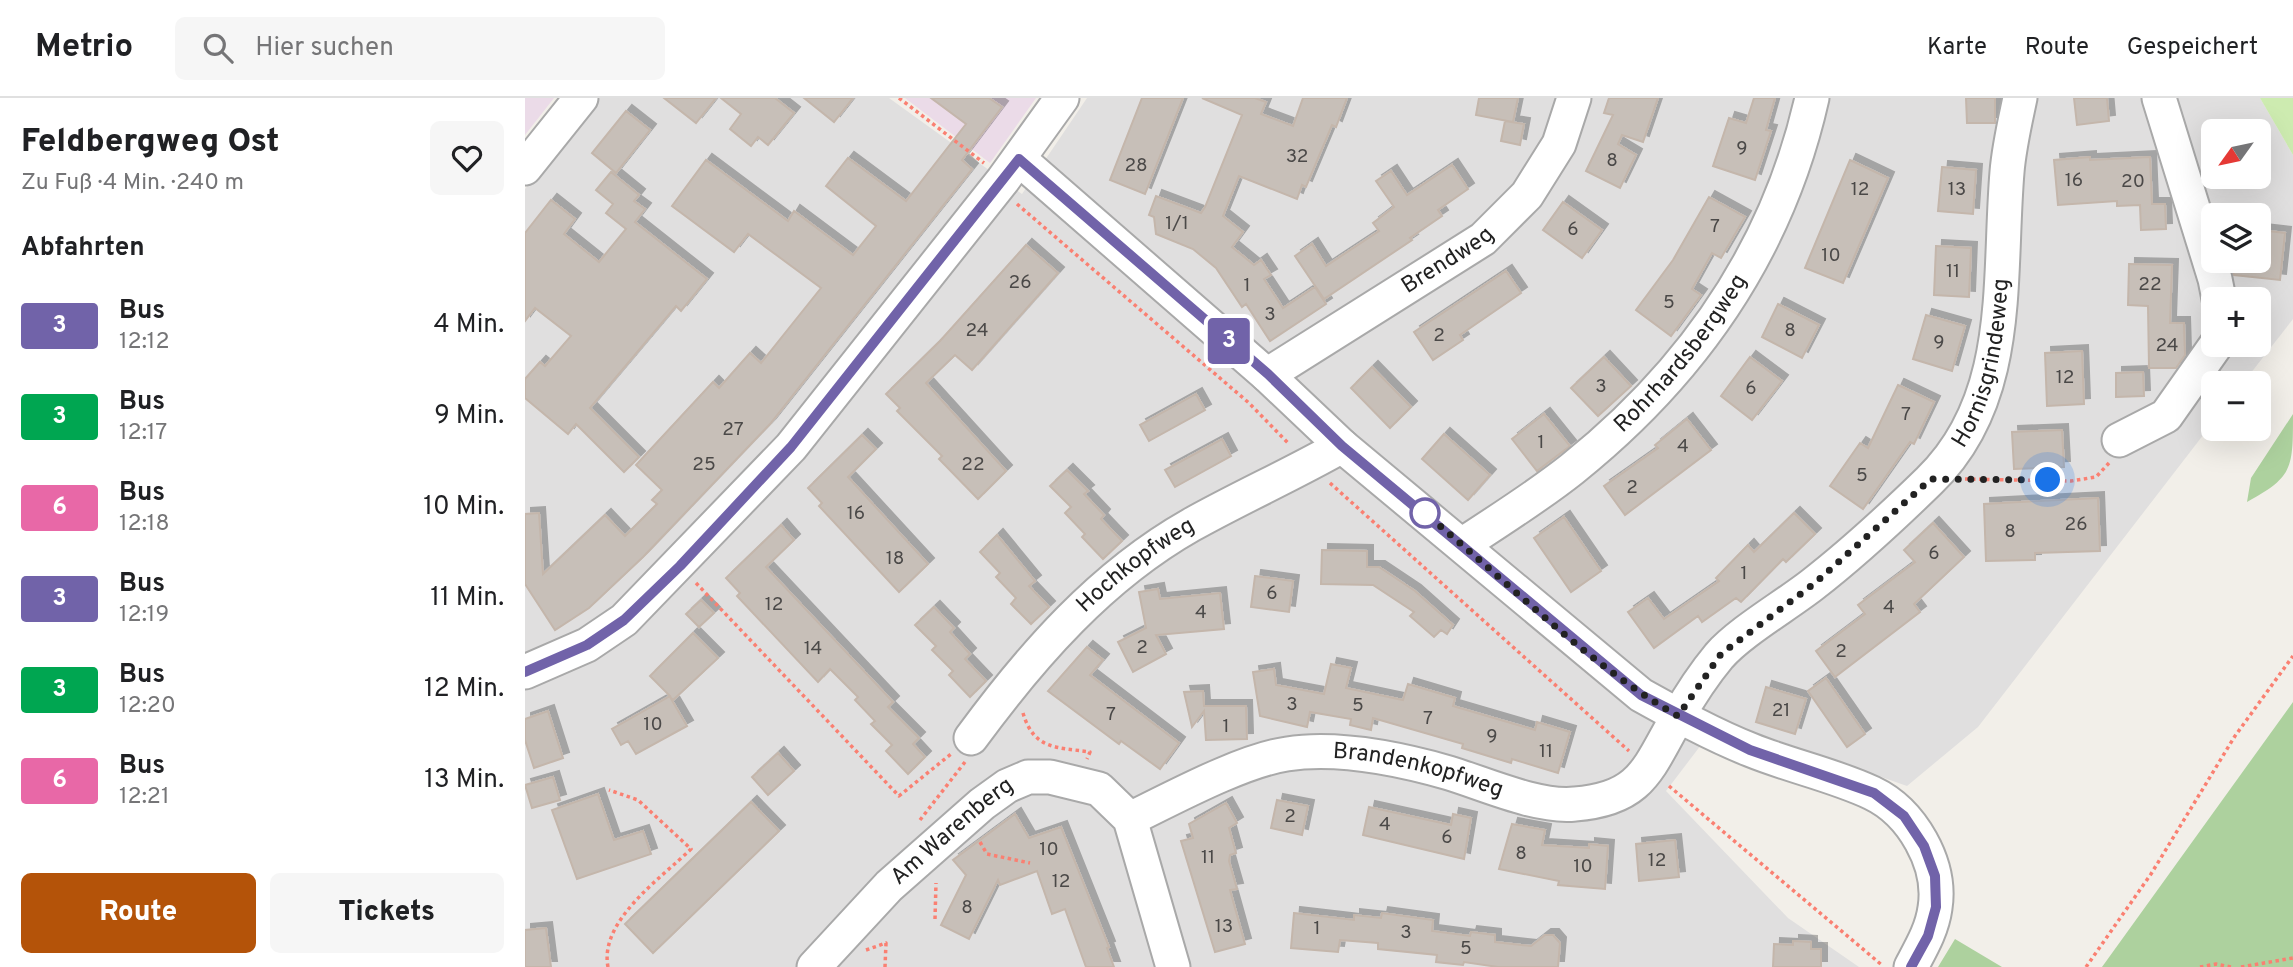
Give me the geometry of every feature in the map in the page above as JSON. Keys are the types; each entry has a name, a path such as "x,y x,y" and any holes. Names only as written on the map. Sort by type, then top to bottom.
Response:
{"street":[{"path":"525,168 581,98"},
{"path":"525,672 587,645 624,620 680,566 791,447 1011,170 1062,98"},
{"name":"Brendweg","path":"1268,374 1483,239 1533,184 1559,144 1574,98"},
{"name":"Rohrhardsbergweg","path":"1463,544 1572,469 1626,422 1722,313 1758,249 1789,183 1812,98"},
{"name":"Hornisgrindeweg","path":"1678,716 1721,654 1815,583 1931,479 1978,413 1994,357 1999,325 2007,169 2020,98"},
{"path":"2159,98 2217,287"},
{"path":"1011,170 1268,374 1342,446 1463,544 1641,695 1750,750 1874,793 1904,816 1924,846 1935,876 1933,917 1928,936 1911,967"},
{"path":"2119,440 2166,416 2208,357"},
{"name":"Hochkopfweg","path":"971,738 1013,681 1074,615 1126,569 1190,526 1342,446"},
{"name":"Brandenkopfweg","path":"1130,819 1247,766 1286,754 1361,755 1427,767 1542,801 1573,805 1620,793 1636,784 1650,770 1678,716"},
{"name":"Am Warenberg","path":"814,967 889,886 1007,786 1028,777 1050,777 1099,789 1130,819 1173,967"}],"path":[{"path":"899,98 971,151 1011,170 1017,204 1249,403 1309,465 1370,514 1650,770 1885,967"},
{"path":"1931,479 2071,481 2095,477 2113,459 2119,440"},
{"path":"680,566 899,796 971,738"},
{"path":"2086,967 2151,874 2235,736 2293,656"},
{"path":"1013,681 1028,731 1039,742 1090,752 1079,783"},
{"path":"914,827 956,777 970,755 971,738"},
{"path":"608,967 605,952 617,921 691,849 638,800 609,790"},
{"path":"976,835 987,855 1030,863"},
{"path":"876,949 886,943 885,967"},
{"path":"2241,967 2293,958"},
{"path":"2200,967 2216,964 2231,967"}],"shaded area":[{"path":"525,98 554,98 525,135"},
{"path":"600,98 889,98 1022,194 1087,98 2260,98 2293,155 2293,319 2271,347 2271,287 2201,287 2201,357 2263,357 2252,371 2201,371 2201,438 1978,727 1907,786 1720,720 1666,791 1788,918 1859,967 525,967 525,189"},
{"path":"905,98 1036,98 990,163"}],"green space":[{"path":"2260,98 2293,98 2293,155"},
{"path":"2293,414 2291,459 2287,469 2274,485 2247,502 2251,478"},
{"path":"2293,702 2293,967 2102,967"},
{"path":"1955,939 2002,967 1938,967"}],"building":[{"path":"664,98 716,98 696,123"},
{"path":"721,98 775,98 794,113 768,145 758,137 751,146 730,129 741,114"},
{"path":"804,98 853,98 834,122"},
{"path":"931,98 989,98 1002,107 962,160 972,169 770,424 643,557 589,608 555,630 525,584 525,514 539,513 543,574 605,515 625,536 657,504 652,500 662,490 636,465 713,382 719,388 750,353 761,363 821,288 748,234 734,252 672,206 706,160 788,221 794,211 853,255 876,226 826,186 848,158 906,201 966,124"},
{"path":"1142,98 1183,98 1145,194 1110,180"},
{"path":"1202,98 1255,98 1266,102 1261,114 1293,126 1303,98 1347,98 1336,127 1332,125 1306,187 1302,185 1297,199 1239,176 1223,216 1243,232 1232,247 1254,265 1261,260 1271,275 1264,279 1283,308 1315,287 1326,304 1270,341 1246,304 1242,307 1216,268 1193,249 1156,234 1154,217 1149,215 1156,196 1201,213 1205,207 1242,115"},
{"path":"1479,98 1518,98 1513,122 1476,115"},
{"path":"1609,98 1658,98 1643,142 1622,135 1618,144 1636,155 1620,188 1586,171 1613,115 1604,113"},
{"path":"1754,98 1775,98 1766,130 1771,131 1755,180 1713,166 1729,118 1746,123"},
{"path":"1966,98 1995,98 1995,123 1967,123"},
{"path":"2074,98 2107,98 2109,121 2077,125"},
{"path":"626,111 650,130 616,173 592,153"},
{"path":"1505,121 1524,124 1520,145 1501,141"},
{"path":"2090,157 2090,160 2150,157 2152,204 2165,204 2166,229 2141,230 2140,205 2117,206 2117,201 2058,205 2054,160"},
{"path":"1850,160 1888,178 1843,283 1805,268"},
{"path":"1452,165 1468,189 1438,210 1442,216 1410,238 1412,240 1324,299 1295,256 1312,244 1326,266 1379,231 1373,223 1394,207 1376,181 1391,171 1407,195"},
{"path":"1942,167 1976,170 1973,214 1938,211"},
{"path":"611,172 639,195 634,201 645,209 635,222 707,279 681,311 676,306 590,408 639,457 624,472 576,424 568,434 525,398 525,379 540,362 545,366 571,336 535,308 525,321 525,233 551,200 575,219 564,234 599,262 626,229 606,213 613,204 596,190"},
{"path":"1709,197 1745,217 1721,258 1712,253 1692,289 1701,295 1671,336 1636,310 1673,260"},
{"path":"1563,202 1602,230 1582,258 1543,230"},
{"path":"2271,231 2285,233 2280,280 2233,273 2271,273"},
{"path":"1026,245 1058,273 972,370 955,355 926,383 1006,471 978,499 939,459 942,456 897,411 900,408 886,394 940,341"},
{"path":"1936,246 1971,248 1969,297 1934,295"},
{"path":"2129,264 2172,265 2170,323 2184,323 2185,355 2176,368 2149,368 2148,306 2128,305"},
{"path":"1506,271 1521,293 1460,335 1463,340 1433,360 1414,332"},
{"path":"1778,304 1819,325 1802,358 1762,337"},
{"path":"1926,315 1965,326 1952,371 1913,359"},
{"path":"2082,351 2084,404 2047,406 2045,353"},
{"path":"1604,357 1631,386 1598,416 1571,388"},
{"path":"1750,357 1782,381 1752,420 1721,396"},
{"path":"1372,367 1411,407 1390,428 1351,388"},
{"path":"2143,372 2144,396 2116,397 2116,373"},
{"path":"1898,385 1934,402 1914,444 1910,442 1863,509 1830,486 1860,443 1868,448"},
{"path":"1196,394 1205,410 1149,441 1140,425"},
{"path":"1544,414 1570,446 1537,471 1512,439"},
{"path":"1687,419 1711,450 1625,515 1604,486 1658,448 1655,445"},
{"path":"2062,430 2064,467 2014,469 2012,432"},
{"path":"1444,434 1490,475 1468,500 1422,459"},
{"path":"862,435 876,449 848,477 928,564 899,592 819,506 822,503 808,488"},
{"path":"1222,439 1231,456 1175,487 1165,470"},
{"path":"1067,470 1088,491 1084,494 1104,515 1101,519 1122,541 1103,559 1082,537 1085,534 1065,513 1071,507 1050,486"},
{"path":"2098,498 2100,551 2035,553 2035,560 1986,561 1984,504"},
{"path":"1794,513 1815,534 1786,562 1783,559 1741,602 1736,598 1702,622 1698,616 1654,648 1628,612 1648,598 1664,619 1719,581 1716,578 1748,545 1754,552"},
{"path":"1564,517 1601,571 1571,592 1534,538"},
{"path":"1933,523 1964,557 1914,604 1920,612 1835,677 1816,651 1865,614 1858,605 1915,562 1904,550"},
{"path":"781,525 794,540 766,567 893,702 888,707 919,738 913,744 925,757 908,774 886,751 892,745 871,724 875,721 855,700 858,697 830,669 818,682 737,596 740,593 726,578"},
{"path":"997,535 1035,581 1029,586 1049,607 1031,624 1011,604 1016,598 996,577 1000,573 980,552"},
{"path":"1322,550 1367,551 1367,567 1379,567 1415,591 1453,625 1447,634 1441,630 1434,637 1410,616 1414,612 1373,585 1321,584"},
{"path":"1255,576 1293,581 1289,612 1251,607"},
{"path":"1158,589 1160,599 1220,593 1224,629 1156,635 1166,654 1133,672 1118,642 1146,628 1139,592"},
{"path":"701,600 714,613 699,627 686,614"},
{"path":"934,607 954,628 950,632 970,654 965,659 986,681 970,697 949,675 953,671 932,650 936,646 915,625"},
{"path":"693,633 718,658 673,700 670,697 687,726 636,754 628,741 621,745 612,729 670,696 650,676"},
{"path":"1087,647 1103,660 1090,675 1179,743 1160,769 1121,741 1119,744 1048,691"},
{"path":"1331,664 1351,668 1346,688 1403,700 1408,684 1455,698 1453,706 1535,730 1537,722 1570,732 1558,773 1512,759 1511,763 1462,748 1463,744 1373,718 1371,730 1350,725 1351,719 1310,712 1307,727 1260,716 1253,672 1274,669 1276,685 1324,694"},
{"path":"1826,678 1865,734 1847,747 1808,691"},
{"path":"1766,687 1806,699 1795,734 1756,722"},
{"path":"1203,691 1204,706 1246,706 1247,739 1206,740 1204,711 1192,727 1184,692"},
{"path":"548,711 563,758 534,768 525,740 525,719"},
{"path":"778,753 794,771 768,795 752,777"},
{"path":"553,777 560,800 532,808 525,785"},
{"path":"598,794 614,840 643,831 651,854 577,879 552,810"},
{"path":"1277,800 1308,806 1302,835 1271,828"},
{"path":"751,802 779,831 653,953 625,924"},
{"path":"1226,803 1237,823 1229,828 1236,853 1230,855 1229,861 1237,889 1230,890 1245,944 1215,952 1181,841 1193,838 1189,824"},
{"path":"1369,807 1451,825 1453,814 1471,818 1464,859 1363,835"},
{"path":"1015,814 1029,838 1061,827 1109,947 1107,948 1114,967 1086,967 1065,909 1052,914 1037,871 1000,885 998,880 969,939 941,925 966,875 953,860"},
{"path":"1512,824 1545,830 1542,845 1589,848 1589,844 1608,846 1605,889 1558,885 1559,881 1499,869"},
{"path":"1675,840 1679,877 1639,881 1636,844"},
{"path":"1294,913 1354,920 1354,915 1381,918 1382,913 1433,920 1432,931 1470,936 1471,932 1495,935 1495,942 1531,946 1545,935 1553,935 1560,943 1558,967 1498,967 1464,962 1463,965 1436,962 1437,955 1378,949 1378,943 1340,940 1338,952 1291,948"},
{"path":"546,928 551,967 525,967 525,930"},
{"path":"1793,941 1811,942 1811,949 1821,949 1821,967 1773,967 1774,944 1793,945"}],"bus line":[{"name":"3","path":"525,672 587,645 624,620 680,566 791,447 1019,159 1268,374 1342,446 1463,544 1641,695 1750,750 1874,793 1904,816 1924,846 1935,876 1936,907 1928,936 1911,967"}],"route":[{"path":"1425,513 1423,512 1602,664 1641,695 1678,716 1721,654 1815,583 1931,479 2048,480"}]}
